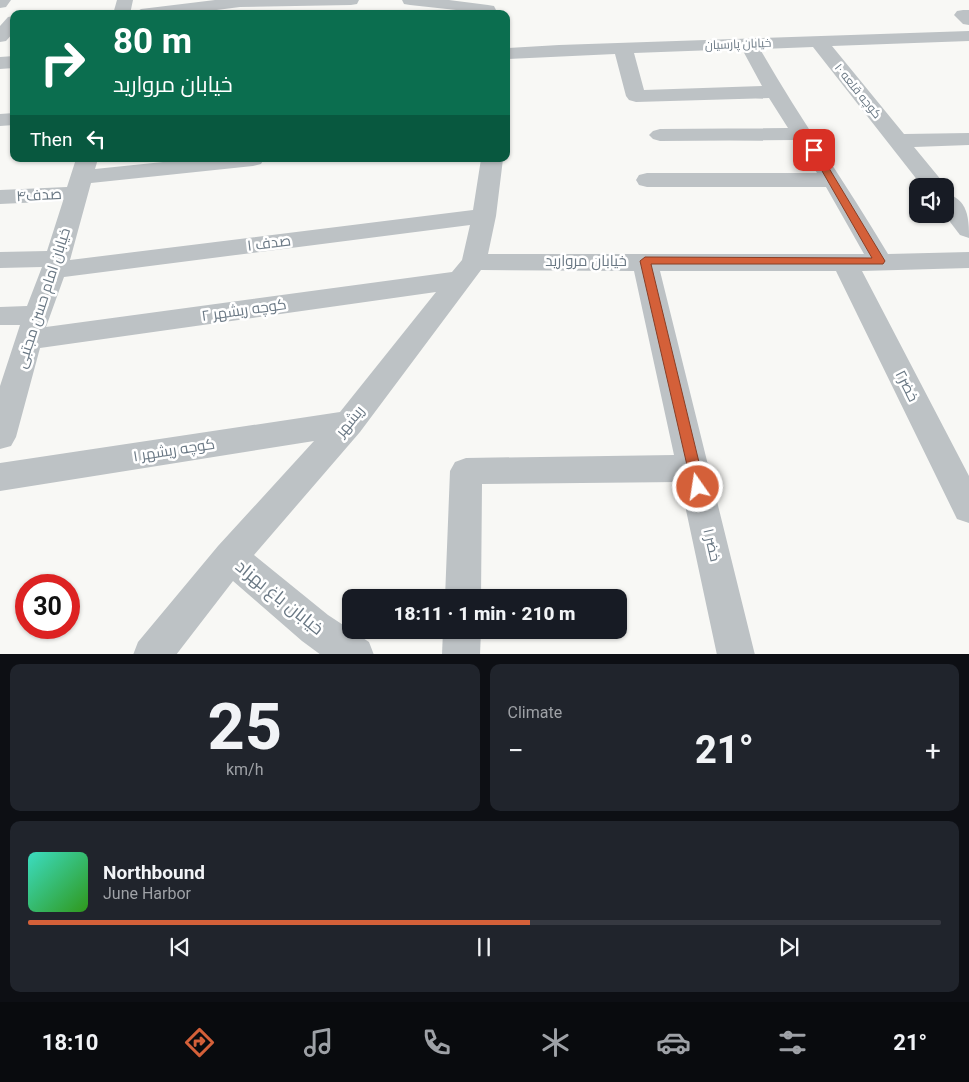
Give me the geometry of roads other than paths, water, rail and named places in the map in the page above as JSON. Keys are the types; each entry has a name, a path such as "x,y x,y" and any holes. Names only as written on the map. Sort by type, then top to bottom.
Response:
{"street":[{"path":"0,4 3,0"},
{"path":"171,10 240,1 351,0"},
{"path":"410,0 488,8"},
{"path":"969,15 963,15 969,20"},
{"path":"0,37 10,26"},
{"name":"خیابان پارسیان","path":"510,54 818,41 965,41"},
{"name":"کوچه قلعه ۱۰","path":"818,41 928,178"},
{"path":"748,44 775,92 833,180 880,261"},
{"path":"622,48 636,96 775,92"},
{"path":"660,136 804,134"},
{"path":"898,141 969,139"},
{"name":"صدف۴","path":"0,197 82,176 223,162"},
{"name":"ریشهر","path":"152,654 230,557 349,424 467,271 484,216 492,162"},
{"name":"خیابان امام حسن مجتبی","path":"0,437 28,340 56,264 82,176"},
{"path":"646,180 833,180"},
{"path":"954,211 969,230"},
{"name":"صدف ۱","path":"0,260 56,264 484,216"},
{"name":"خیابان مروارید","path":"467,271 645,261 845,263 969,260"},
{"name":"خضر ۱","path":"645,261 736,654"},
{"name":"خضر۲","path":"845,263 969,508"},
{"name":"کوچه ریشهر ۲","path":"28,340 467,271"},
{"path":"0,316 38,315"},
{"name":"کوچه ریشهر ۱","path":"0,477 349,424"},
{"path":"463,589 466,471 694,468"},
{"name":"خیابان باغ بهزاد","path":"230,557 315,628 355,654"},
{"path":"461,654 462,639"}]}
